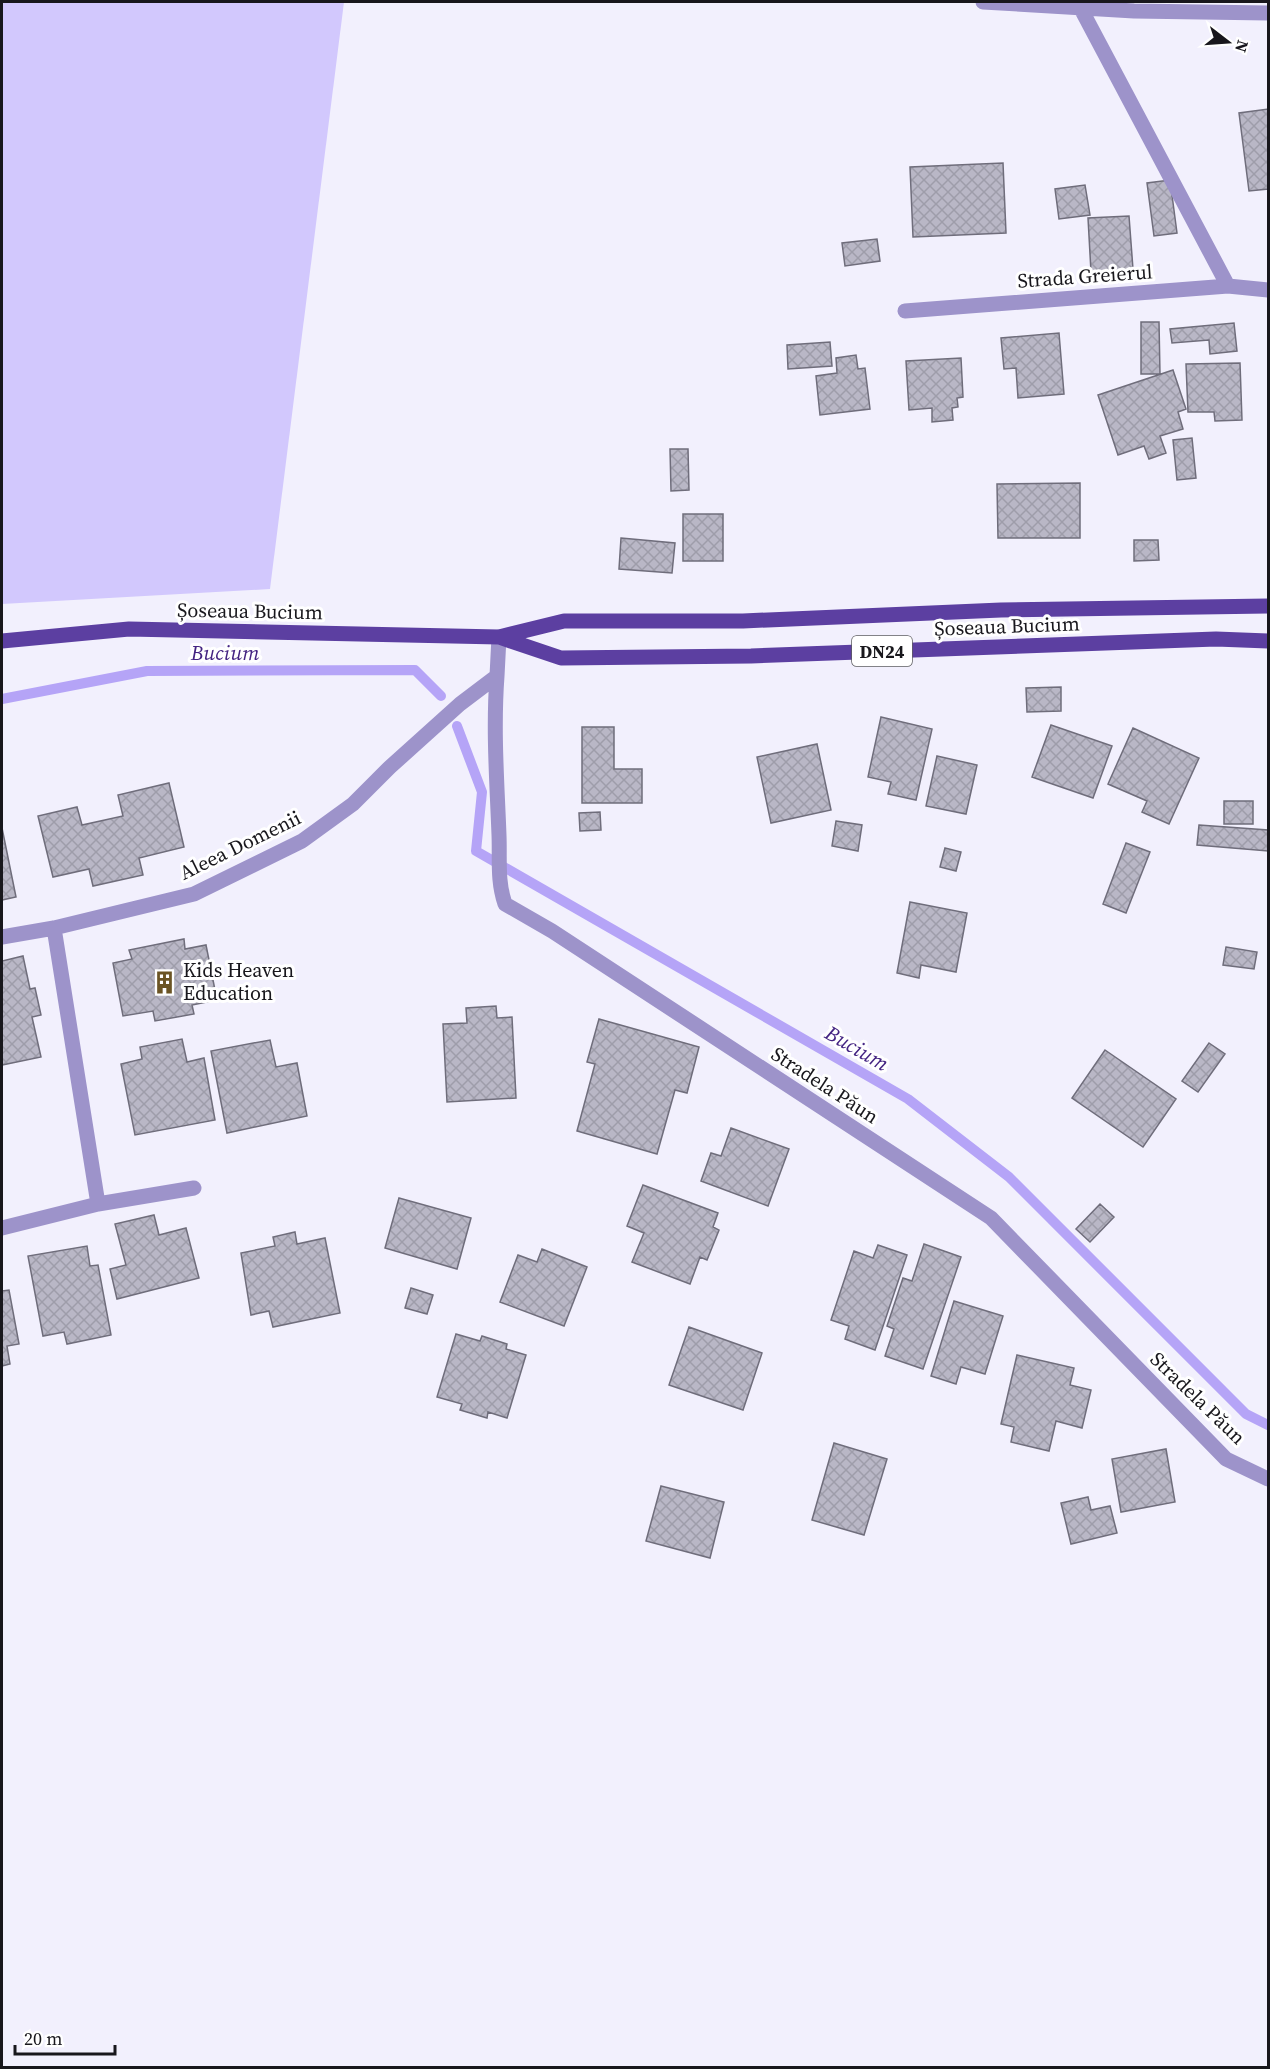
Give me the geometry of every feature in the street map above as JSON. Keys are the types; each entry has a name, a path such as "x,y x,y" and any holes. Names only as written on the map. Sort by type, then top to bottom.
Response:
{"main road":[{"name":"Șoseaua Bucium","path":"2,641 129,629 499,637 564,621 743,621 1001,610 1269,606"},
{"name":"Șoseaua Bucium","path":"499,637 561,658 751,656 1216,639 1269,641"}],"street":[{"path":"984,2 1080,7 1216,7 1269,13"},
{"path":"1080,7 1228,286"},
{"name":"Strada Greierul","path":"905,311 1228,286 1269,290"},
{"path":"496,676 499,637"},
{"name":"Stradela Păun","path":"496,676 494,717 500,838 498,884 505,904 552,931 991,1218 1226,1459 1269,1479"},
{"name":"Aleea Domenii","path":"2,937 54,928 194,894 302,841 353,804 460,704 496,676"},
{"path":"54,928 98,1204"},
{"path":"2,1228 98,1204 194,1188"}],"shaded area":[{"path":"2,2 344,2 270,589 2,604"}],"building":[{"path":"1268,109 1268,189 1249,191 1239,113"},
{"path":"1003,163 1006,233 913,237 910,167"},
{"path":"1170,180 1177,233 1154,236 1147,183"},
{"path":"1085,185 1090,215 1059,219 1055,189"},
{"path":"1129,216 1133,269 1091,272 1088,218"},
{"path":"877,239 880,261 845,266 842,243"},
{"path":"1141,322 1159,322 1160,374 1141,374"},
{"path":"1234,323 1237,351 1210,354 1209,340 1172,343 1170,329"},
{"path":"1059,333 1064,394 1018,398 1016,368 1004,369 1001,338"},
{"path":"830,342 832,366 788,369 787,345"},
{"path":"856,355 858,369 865,368 870,409 820,415 816,376 837,373 836,358"},
{"path":"961,358 963,397 957,398 958,407 952,408 953,420 932,422 932,408 909,410 906,361"},
{"path":"1240,363 1242,420 1215,421 1214,412 1188,412 1186,364"},
{"path":"1173,370 1186,409 1178,412 1183,429 1160,436 1166,453 1149,459 1144,446 1118,455 1098,395"},
{"path":"1192,438 1196,478 1177,480 1173,440"},
{"path":"670,449 688,449 689,490 671,491"},
{"path":"1080,483 1080,538 998,538 997,484"},
{"path":"683,514 723,514 723,561 683,561"},
{"path":"621,538 675,543 672,573 619,569"},
{"path":"1134,540 1158,540 1159,560 1134,561"},
{"path":"1061,687 1061,711 1027,712 1026,688"},
{"path":"881,717 932,729 916,800 888,794 891,782 868,777"},
{"path":"1051,725 1112,746 1093,798 1032,777"},
{"path":"582,727 614,727 614,769 642,769 642,803 582,803"},
{"path":"1133,728 1199,758 1169,824 1142,812 1147,801 1108,784"},
{"path":"817,744 831,810 771,823 757,757"},
{"path":"937,756 977,765 966,814 926,806"},
{"path":"169,783 184,847 139,858 143,875 93,886 89,869 53,877 38,816 77,807 82,825 123,816 118,795"},
{"path":"1224,801 1253,801 1253,824 1224,824"},
{"path":"600,812 601,830 580,831 579,813"},
{"path":"836,821 862,825 858,851 832,846"},
{"path":"1199,825 1268,830 1268,851 1197,845"},
{"path":"2,828 16,897 2,900"},
{"path":"1126,843 1150,852 1126,913 1103,904"},
{"path":"945,848 961,852 956,871 940,867"},
{"path":"910,902 967,913 956,972 921,965 919,978 897,973"},
{"name":"Kids Heaven Education","path":"184,939 185,949 206,945 217,1000 192,1005 194,1014 155,1021 153,1011 123,1016 113,963 132,959 129,950"},
{"path":"1226,947 1257,952 1254,969 1223,965"},
{"path":"23,956 30,989 35,988 41,1015 32,1017 41,1057 2,1065 2,961"},
{"path":"496,1006 497,1018 512,1017 516,1098 447,1102 443,1024 467,1023 466,1008"},
{"path":"599,1019 699,1047 687,1093 675,1090 657,1154 577,1131 595,1064 587,1062"},
{"path":"182,1039 187,1062 204,1058 215,1120 135,1135 121,1064 142,1059 140,1047"},
{"path":"270,1040 276,1067 297,1063 307,1116 227,1133 211,1051"},
{"path":"1209,1043 1225,1054 1198,1092 1182,1081"},
{"path":"1105,1050 1176,1099 1143,1147 1072,1098"},
{"path":"731,1128 789,1149 768,1206 701,1181 711,1153 721,1156"},
{"path":"643,1185 718,1213 713,1227 719,1230 707,1260 700,1257 690,1284 632,1262 644,1233 627,1226"},
{"path":"399,1198 471,1218 457,1269 385,1248"},
{"path":"1100,1204 1114,1217 1090,1242 1076,1229"},
{"path":"154,1215 159,1235 186,1228 199,1278 117,1299 110,1269 126,1265 115,1224"},
{"path":"295,1232 297,1244 325,1238 340,1313 273,1327 269,1311 251,1315 241,1253 275,1246 273,1237"},
{"path":"924,1244 961,1257 923,1369 885,1356 894,1329 887,1326 903,1278 912,1281"},
{"path":"878,1245 907,1255 875,1350 845,1339 849,1326 831,1320 854,1251 873,1258"},
{"path":"87,1246 90,1266 98,1265 111,1335 67,1344 64,1332 43,1336 28,1256"},
{"path":"542,1249 587,1267 564,1326 500,1302 518,1255 537,1262"},
{"path":"411,1288 433,1295 427,1314 405,1308"},
{"path":"9,1290 19,1344 7,1346 10,1364 2,1366 2,1291"},
{"path":"954,1301 1003,1316 985,1374 961,1367 956,1384 931,1376"},
{"path":"689,1327 762,1353 743,1410 669,1385"},
{"path":"456,1334 480,1341 482,1336 507,1344 506,1349 526,1355 507,1418 488,1412 487,1418 460,1410 462,1404 437,1397"},
{"path":"1017,1355 1074,1368 1070,1385 1091,1390 1082,1428 1056,1421 1049,1451 1011,1442 1014,1427 1001,1424"},
{"path":"834,1443 887,1459 864,1535 812,1520"},
{"path":"1166,1449 1175,1502 1121,1512 1112,1459"},
{"path":"661,1486 724,1502 710,1558 646,1541"},
{"path":"1088,1497 1091,1510 1110,1506 1117,1533 1071,1544 1061,1503"}],"waterway":[{"name":"Bucium","path":"2,699 147,671 415,670 441,696"},
{"name":"Bucium","path":"457,726 482,792 476,851 908,1099 1009,1177 1246,1414 1268,1425"}],"place":[{"name":"Kids Heaven Education","path":"165,982"}]}
